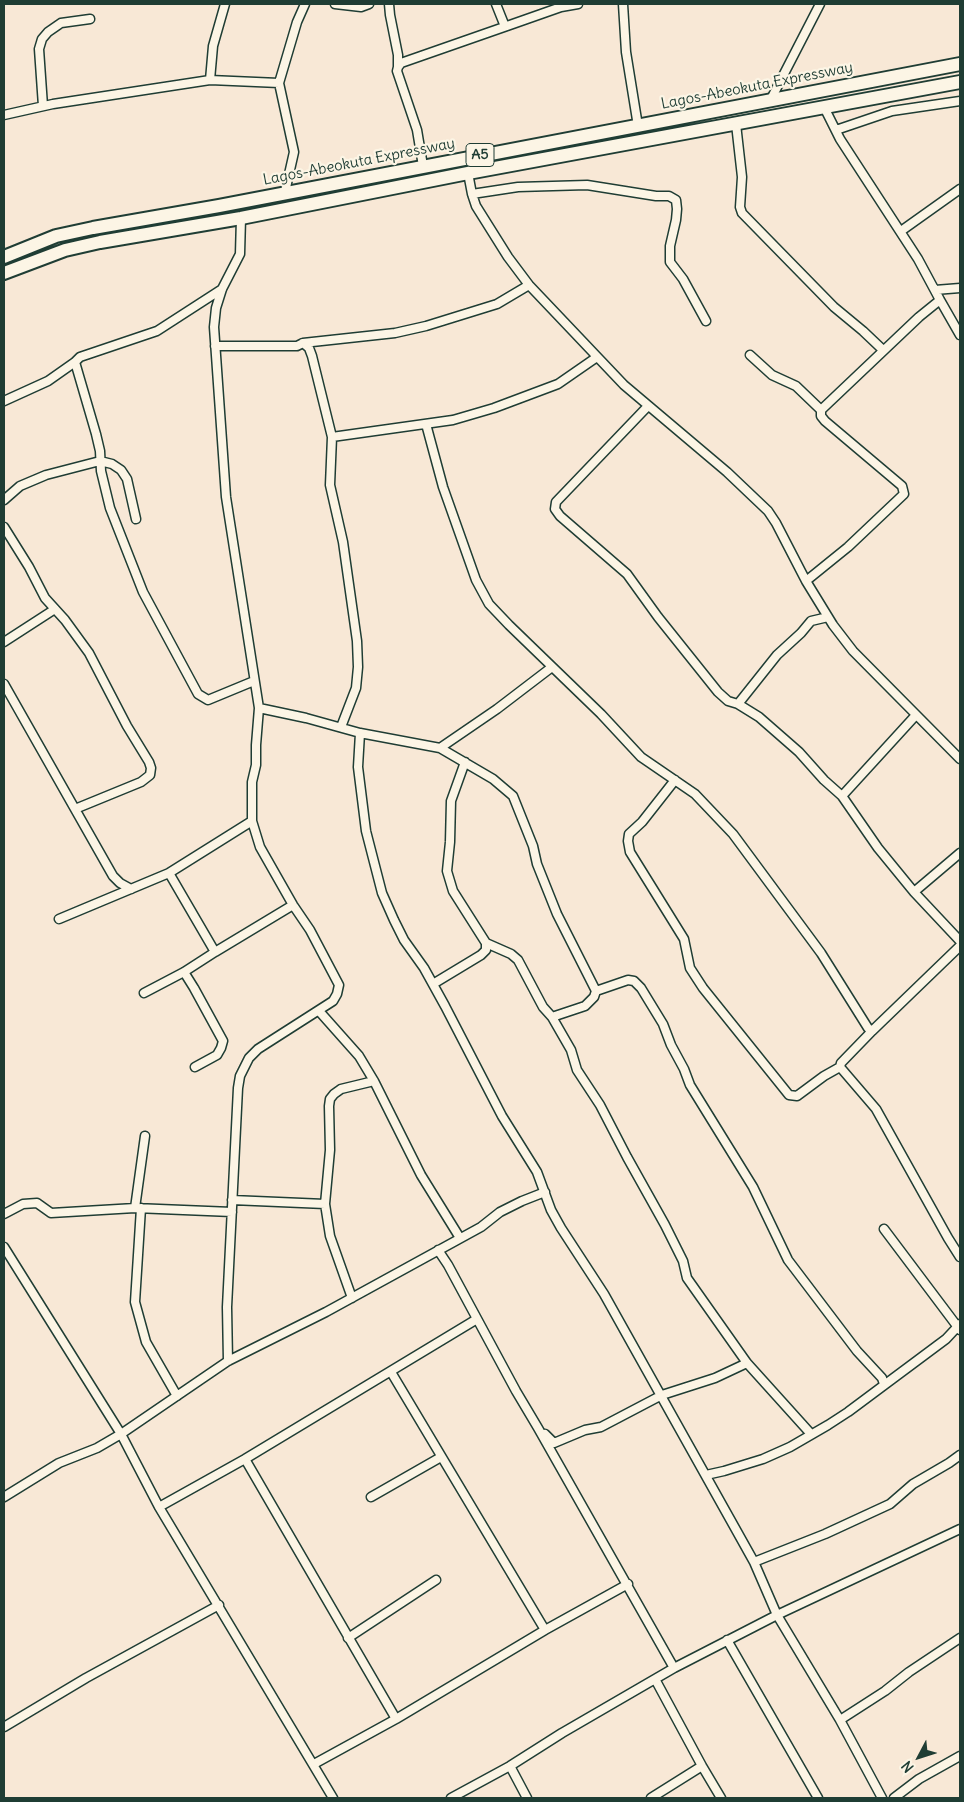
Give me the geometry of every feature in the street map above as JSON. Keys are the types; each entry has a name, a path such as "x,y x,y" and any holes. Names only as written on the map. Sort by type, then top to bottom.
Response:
{"highway":[{"name":"Lagos-Abeokuta Expressway","path":"4,257 56,236 84,230 960,64"},
{"name":"Lagos-Abeokuta Expressway","path":"4,273 65,250 100,242 241,218 468,173 960,82"}],"street":[{"path":"210,80 213,46 225,4"},
{"path":"285,192 294,152 279,83 297,22 305,4"},
{"path":"336,4 361,7 369,4"},
{"path":"389,4 398,55 397,71 417,130 423,166"},
{"path":"496,4 504,24 507,26"},
{"path":"398,67 401,63 561,7 578,4"},
{"path":"623,4 626,52 638,126"},
{"path":"770,101 820,4"},
{"path":"43,106 39,49 42,39 61,23 90,19"},
{"path":"4,115 108,94 210,80 279,83"},
{"path":"836,130 892,111 960,101"},
{"path":"824,107 836,130 901,231 960,335"},
{"path":"736,124 742,177 740,207 742,213 834,308 883,350"},
{"path":"468,173 476,206 529,285 597,357 648,406 726,472 768,511 806,581 852,651 960,759"},
{"path":"472,194 518,187 587,185 656,196 669,196 676,200 677,209 670,246 670,262 683,279 706,321"},
{"path":"901,231 960,189"},
{"path":"228,1361 227,1307 238,1088 244,1065 258,1049 276,1036 333,1001 338,994 339,985 310,930 293,905 260,847 252,821 252,782 256,765 259,708 226,497 214,327 216,308 222,290 240,254 241,218"},
{"path":"215,346 297,346 303,343 394,333 426,326 497,304 529,285"},
{"path":"935,290 960,288"},
{"path":"4,401 48,380 80,357 157,331 222,290"},
{"path":"806,581 848,547 904,494 902,486 825,421 821,416 821,410 883,350 940,300"},
{"path":"303,343 309,348 312,356 332,437 330,486 343,542 357,641 358,668 356,688 341,727"},
{"path":"750,355 772,375 796,386 821,410"},
{"path":"332,437 462,417 542,390 566,379 597,357"},
{"path":"75,362 96,434 101,471 110,508 143,592 198,694 208,700 254,681"},
{"path":"648,406 556,502 555,509 560,516 627,574 658,617 718,692 728,701 738,704 760,717 799,752 824,780 842,796 878,848 914,892 960,941"},
{"path":"426,424 443,487 476,580 489,604 642,757 695,794 733,834 821,953 868,1028 872,1031"},
{"path":"4,500 20,486 46,475 100,461 112,464 121,470 128,479 136,519"},
{"path":"4,527 29,567 45,598 65,620 89,653 151,768 150,774 141,782 75,809"},
{"path":"4,642 55,609"},
{"path":"738,704 777,656 811,621 828,617"},
{"path":"440,748 497,709 552,667"},
{"path":"4,684 113,876 120,883 131,889"},
{"path":"259,708 341,727 360,734 440,748 493,779 513,796 557,914 596,991 594,997 585,1006 552,1017"},
{"path":"842,796 916,715"},
{"path":"360,734 358,767 366,831 382,893 404,940 433,984 502,1116 538,1172 551,1210 604,1294 662,1395 754,1562 777,1614 840,1720 882,1798"},
{"path":"433,984 481,955 486,950 486,943 453,891 447,871 451,801 465,762"},
{"path":"675,780 642,822 629,834 630,852 684,939 690,968 703,988 789,1095 797,1096 840,1067 841,1063 872,1031 960,946"},
{"path":"59,919 169,873 252,821"},
{"path":"914,892 960,853"},
{"path":"169,873 215,952"},
{"path":"144,993 184,972 293,905"},
{"path":"486,943 511,954 521,963 543,1007 552,1017 571,1050 577,1070 600,1105 665,1225 683,1261 687,1278 748,1363 810,1434"},
{"path":"184,972 223,1041 217,1055 195,1067"},
{"path":"596,991 628,980 634,981 641,988 663,1024 671,1046 684,1069 690,1085 753,1187 788,1260 857,1351 882,1378 884,1384"},
{"path":"319,1011 359,1056 374,1081 421,1175 460,1238"},
{"path":"840,1067 876,1109 960,1257"},
{"path":"352,1298 330,1236 325,1204 330,1150 330,1099 341,1089 374,1081"},
{"path":"146,1136 138,1208 135,1302 146,1342 177,1396"},
{"path":"4,1497 59,1463 96,1448 121,1434 228,1361 352,1298 481,1228 500,1212 545,1192"},
{"path":"232,1200 325,1204"},
{"path":"4,1214 23,1204 37,1203 51,1213 138,1208 232,1212"},
{"path":"706,1475 763,1459 790,1447 848,1412 946,1339 959,1327 884,1229"},
{"path":"4,1246 121,1434 159,1506 333,1798"},
{"path":"438,1250 674,1668"},
{"path":"159,1506 245,1459 477,1319"},
{"path":"538,1428 554,1442 601,1426 662,1395 716,1378 748,1363"},
{"path":"390,1372 545,1630"},
{"path":"754,1562 825,1534 890,1504 912,1484 960,1455"},
{"path":"371,1497 441,1457"},
{"path":"245,1459 396,1718"},
{"path":"451,1798 510,1766 655,1678 777,1614 960,1529"},
{"path":"348,1638 436,1580"},
{"path":"314,1764 628,1584"},
{"path":"4,1727 86,1678 219,1605"},
{"path":"840,1720 960,1638"},
{"path":"727,1640 818,1798"},
{"path":"655,1678 721,1798"},
{"path":"894,1798 919,1779 960,1756"},
{"path":"510,1766 527,1798"},
{"path":"651,1798 702,1766"}]}
